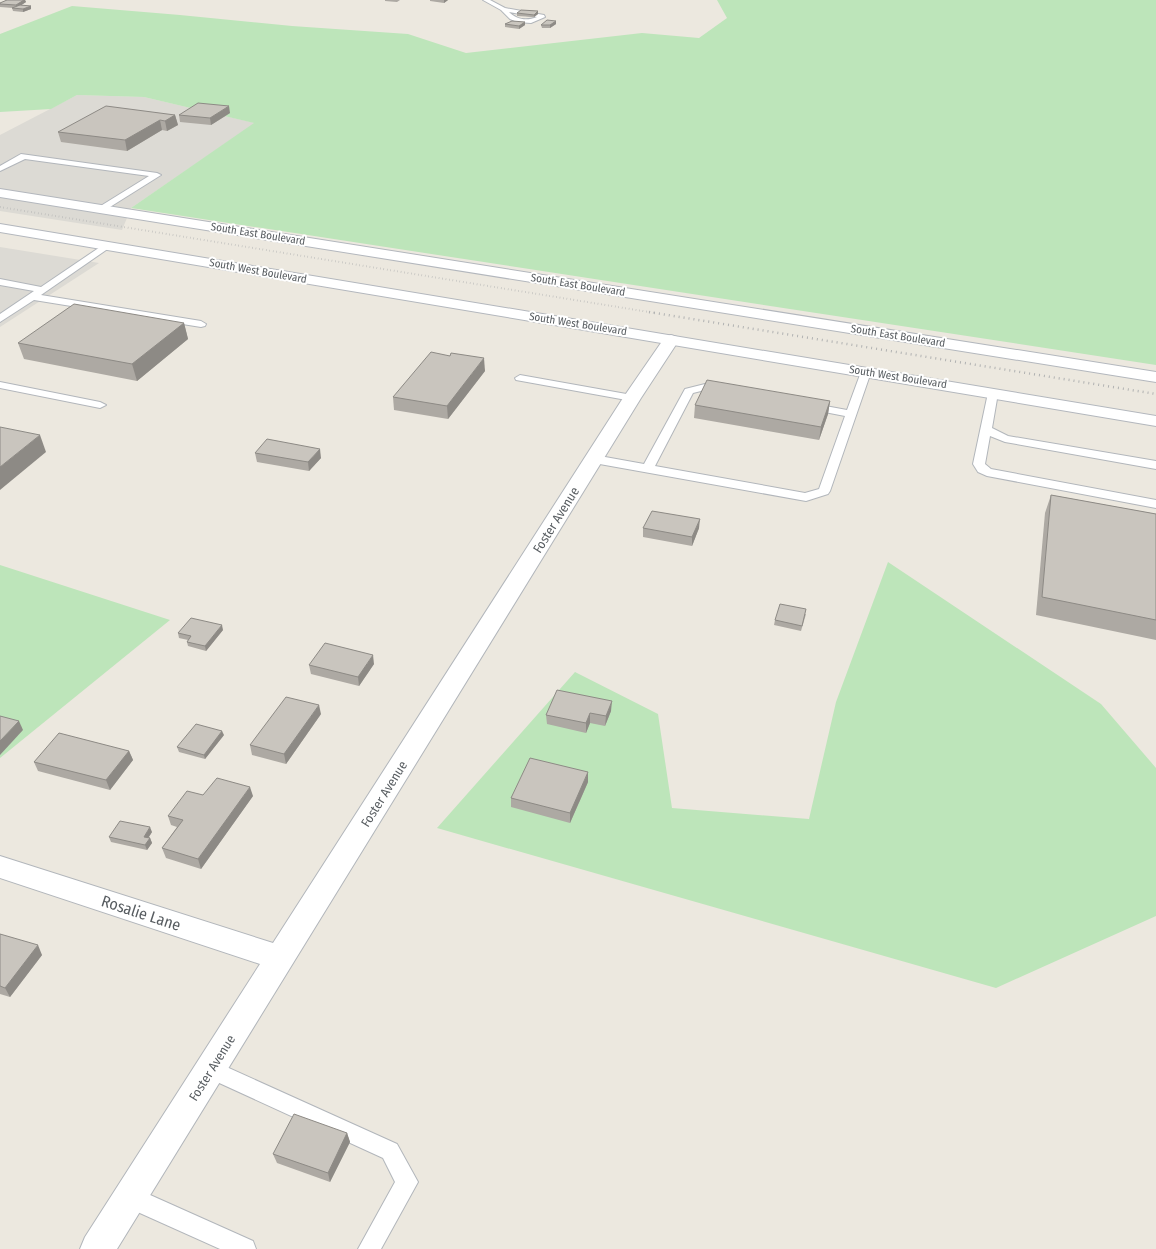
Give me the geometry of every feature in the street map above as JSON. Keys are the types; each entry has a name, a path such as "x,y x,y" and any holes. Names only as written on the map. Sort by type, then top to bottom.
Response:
{"main road":[{"name":"South East Boulevard","path":"0,193 1156,377"},
{"name":"South West Boulevard","path":"0,228 1156,420"},
{"name":"Foster Avenue","path":"97,1249 632,398 671,340"},
{"name":"Rosalie Lane","path":"0,867 281,958"}],"lane":[{"path":"486,0 503,9 516,20 530,21 542,17 534,13 503,9"},
{"path":"0,170 24,156 157,175 102,209"},
{"path":"0,319 106,246"},
{"path":"0,282 43,290"},
{"path":"32,298 201,324"},
{"path":"594,459 806,497 824,491 866,372"},
{"path":"520,378 632,398"},
{"path":"0,385 100,405"},
{"path":"648,469 689,391 705,387 736,392"},
{"path":"993,393 979,464 987,472 1156,504"},
{"path":"797,404 851,414"},
{"path":"986,429 1005,439 1156,465"},
{"path":"211,1069 390,1151 407,1182 369,1249"},
{"path":"130,1197 245,1249"}],"shaded area":[{"path":"77,95 144,97 255,123 131,208 122,230 0,211 0,135"},
{"path":"0,247 99,263 0,327"}],"green space":[{"path":"717,0 1156,0 1156,365 131,208 254,123 144,97 77,95 51,109 0,112 0,34 72,6 292,26 408,34 466,53 642,33 699,38 727,18"},
{"path":"888,562 1101,704 1156,768 1156,916 996,988 437,828 575,672 658,714 672,808 809,819 836,702"},
{"path":"0,565 170,620 0,758"}],"building":[{"path":"7,0 24,0 16,5 0,4"},
{"path":"20,5 31,6 23,9 12,8"},
{"path":"521,10 538,11 534,15 517,13"},
{"path":"547,20 556,21 550,25 541,25"},
{"path":"512,21 525,22 519,26 505,24"},
{"path":"198,103 229,106 210,118 179,115"},
{"path":"106,106 175,115 165,121 160,120 125,140 58,132"},
{"path":"74,304 184,323 132,364 18,343"},
{"path":"431,352 450,356 451,353 484,358 447,406 393,397"},
{"path":"707,380 830,401 821,427 695,405"},
{"path":"0,427 40,435 0,467"},
{"path":"267,439 320,449 308,462 255,453"},
{"path":"1051,495 1156,514 1156,620 1042,597"},
{"path":"652,511 700,519 692,537 643,528"},
{"path":"780,604 806,609 802,626 775,620"},
{"path":"191,618 222,625 205,646 187,642 191,636 178,633"},
{"path":"325,643 373,655 358,677 309,665"},
{"path":"557,690 612,701 606,716 590,713 586,723 546,715"},
{"path":"286,697 319,705 284,754 250,745"},
{"path":"0,716 19,721 0,741"},
{"path":"196,724 222,731 204,755 177,747"},
{"path":"59,733 129,751 106,780 34,762"},
{"path":"530,758 588,772 570,813 511,798"},
{"path":"217,778 250,787 198,859 162,848 183,820 168,816 187,791 203,795"},
{"path":"120,821 150,827 144,837 150,838 145,845 109,837"},
{"path":"0,934 38,945 5,988 0,986"},
{"path":"294,1114 347,1133 328,1173 273,1154"}],"railway":[{"path":"0,207 655,313"},
{"path":"649,312 1156,394"}]}
